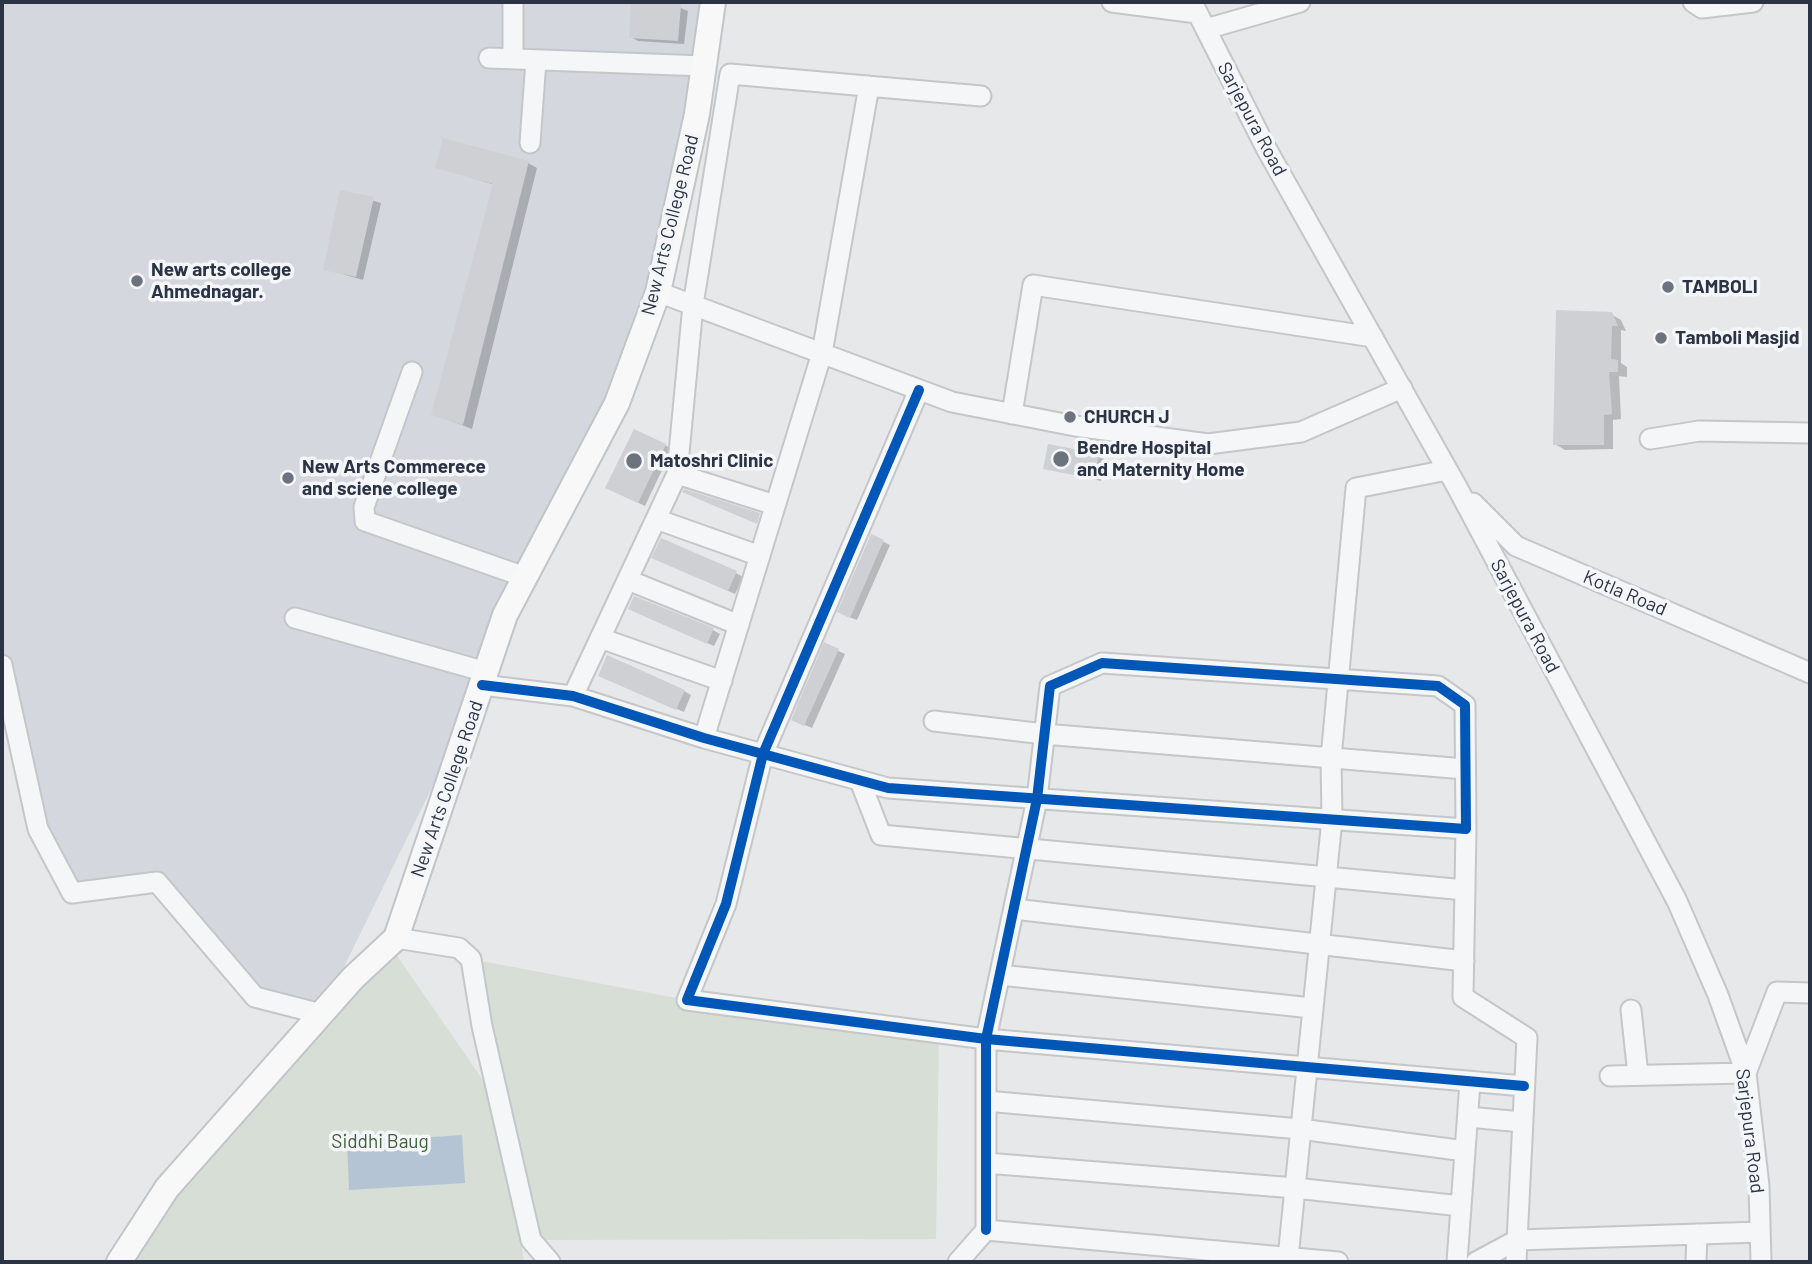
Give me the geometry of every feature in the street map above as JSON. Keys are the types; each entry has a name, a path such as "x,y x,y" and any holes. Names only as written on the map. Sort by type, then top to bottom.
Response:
{"main road":[{"name":"New Arts College Road","path":"119,1262 167,1188 321,1014 396,938 505,615 617,403 658,292 697,114 711,3"}],"street":[{"path":"513,2 513,59"},
{"path":"1112,2 1198,15 1300,2"},
{"path":"1693,2 1702,8 1753,2"},
{"name":"Sarjepura Road","path":"1198,15 1266,148 1457,487 1677,901 1718,995 1746,1073 1759,1186 1761,1262"},
{"path":"489,58 704,66"},
{"path":"530,143 536,60"},
{"path":"573,696 677,474 694,305 730,74 981,96"},
{"path":"704,738 822,353 869,86"},
{"path":"1012,414 1033,285 1373,337"},
{"path":"658,292 952,402 1075,426 1209,444 1301,432 1402,388"},
{"path":"412,372 364,506 362,514 365,521 525,577"},
{"path":"919,390 763,754 726,904 687,1000 986,1039 1524,1086"},
{"path":"1650,439 1699,431 1810,433"},
{"path":"1288,1258 1332,819 1331,758 1356,488 1447,470"},
{"path":"677,474 775,505"},
{"name":"Kotla Road","path":"1457,487 1516,546 1810,673"},
{"path":"656,519 760,556"},
{"path":"628,580 739,625"},
{"path":"295,618 484,678 573,696 704,738 888,788 1466,829"},
{"path":"600,638 722,681"},
{"path":"958,1262 986,1230 986,1039 1037,799 1050,686 1102,663 1438,686 1465,705 1463,997 1527,1038 1516,1262"},
{"path":"2,665 38,829 72,893 157,882 256,997 321,1014"},
{"path":"934,721 1044,734 1465,769"},
{"path":"860,781 881,835 1465,890"},
{"path":"1014,909 1464,961"},
{"path":"396,938 459,948 471,959 482,1026 531,1240 550,1262"},
{"path":"1000,975 1312,1009"},
{"path":"1610,1076 1746,1073 1777,992 1810,993"},
{"path":"1631,1010 1638,1075"},
{"path":"1457,1262 1470,1082"},
{"path":"986,1101 1300,1129 1465,1151"},
{"path":"1468,1117 1522,1122"},
{"path":"986,1163 1295,1188 1461,1206"},
{"path":"986,1230 1338,1262"},
{"path":"1476,1262 1517,1240 1760,1233"},
{"path":"1696,1262 1697,1234"}],"shaded area":[{"name":"New Arts Commerece and sciene college","path":"2,2 707,2 658,292 482,685 321,1014 255,997 157,882 72,893 38,829 2,665"}],"green space":[{"name":"Siddhi Baug","path":"389,944 500,1105 524,1262 134,1262 188,1178"},
{"path":"471,959 687,1000 939,1033 936,1239 531,1240"}],"water":[{"path":"462,1135 465,1183 349,1190 347,1143"}],"building":[{"path":"631,2 671,2 681,5 678,41 629,38"},
{"path":"443,138 529,161 463,425 431,415 493,184 435,168"},
{"path":"340,190 374,197 356,277 323,270"},
{"path":"1556,310 1612,312 1618,326 1612,326 1611,359 1618,360 1618,372 1609,372 1612,414 1604,415 1604,445 1553,445"},
{"path":"634,429 666,444 638,503 605,488"},
{"path":"1048,444 1099,454 1094,479 1043,469"},
{"path":"684,489 760,513 757,524 682,492"},
{"path":"871,534 884,540 850,618 837,612"},
{"path":"661,538 737,571 728,591 651,558"},
{"path":"634,596 714,628 707,644 628,609"},
{"path":"824,642 839,649 804,726 791,720"},
{"path":"607,655 685,690 676,710 598,676"}],"cycle path":[{"path":"919,390 763,754 726,904 687,1000 986,1039 1524,1086"},
{"path":"482,685 573,696 704,738 888,788 1466,829 1465,705 1438,686 1102,663 1050,686 1037,799 986,1039 986,1230"}],"place":[{"name":"New arts college Ahmednagar.","path":"137,281"},
{"name":"TAMBOLI","path":"1668,287"},
{"name":"Tamboli Masjid","path":"1661,338"},
{"name":"CHURCH J","path":"1070,417"},
{"name":"Bendre Hospital and Maternity Home","path":"1061,459"},
{"name":"Matoshri Clinic","path":"634,461"},
{"name":"New Arts Commerece and sciene college","path":"288,478"}]}
